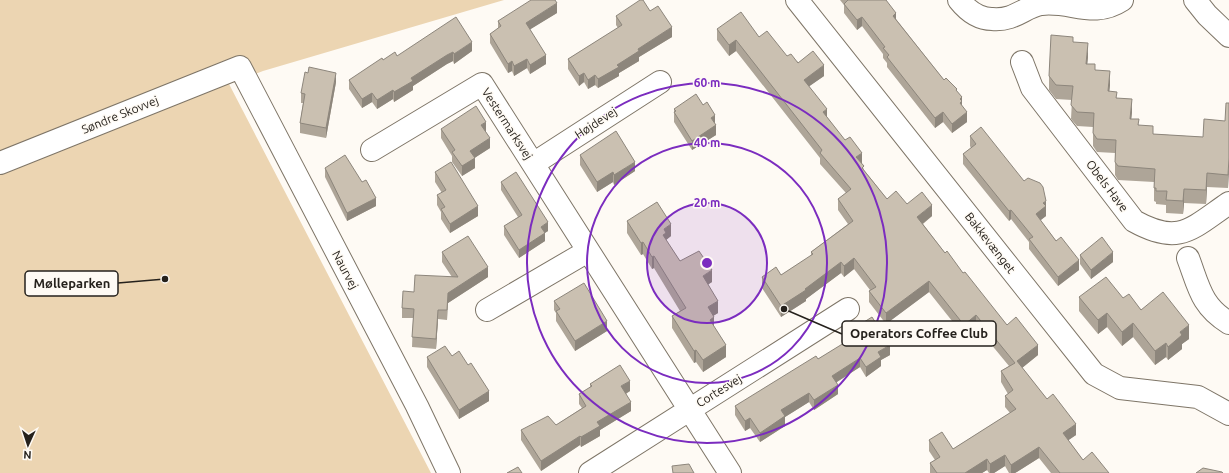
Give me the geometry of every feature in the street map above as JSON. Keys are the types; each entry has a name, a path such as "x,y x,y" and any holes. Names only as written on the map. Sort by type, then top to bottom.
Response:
{"street":[{"name":"Bakkevænget","path":"797,0 1094,374 1120,388 1198,397 1229,414"},
{"path":"959,0 966,9 990,20 1015,16 1040,4 1059,4 1086,10 1104,8 1122,0"},
{"path":"1195,0 1207,15 1229,36"},
{"name":"Obels Have","path":"1022,62 1032,88 1134,221 1151,230 1172,234 1189,231 1229,203"},
{"name":"Søndre Skovvej","path":"0,163 240,67"},
{"name":"Naurvej","path":"240,67 417,406 449,473"},
{"name":"Højdevej","path":"533,164 660,82"},
{"name":"Vestermarksvej","path":"372,150 482,84 730,473"},
{"path":"487,310 588,251"},
{"path":"1188,258 1204,300 1215,315 1229,323"},
{"name":"Cortesvej","path":"590,473 848,309"}],"shaded area":[{"path":"0,0 504,0 263,71 229,84 431,473 0,473"}],"building":[{"path":"531,0 555,0 557,3 526,23 546,55 530,65 527,59 514,66 512,61 508,64 490,34 501,26 498,21"},
{"path":"640,0 643,0 650,11 658,6 672,27 638,49 639,51 617,65 619,67 598,79 595,75 588,80 584,73 579,76 568,59 622,25 616,16"},
{"path":"848,0 886,0 896,13 893,16 944,80 946,78 957,89 956,90 962,97 960,99 962,101 960,103 967,112 952,124 943,112 935,118 887,57 889,55 883,48 885,47 862,17 857,20 844,4"},
{"path":"741,12 759,37 767,31 787,56 791,54 798,63 813,51 824,65 804,80 827,109 823,112 845,140 850,137 862,153 856,157 864,166 862,168 887,199 896,191 907,204 922,192 932,205 917,217 945,253 947,251 963,273 965,272 1007,325 1016,317 1038,345 1017,361 1047,399 1053,394 1076,424 1063,433 1083,460 1092,452 1109,473 1060,473 1039,447 1011,465 1005,455 990,464 987,459 965,473 937,473 930,463 940,457 929,440 942,432 953,449 1016,409 1005,396 1013,390 1001,371 1015,363 976,315 964,325 929,281 886,313 869,291 876,287 854,258 844,266 841,262 805,289 806,290 781,306 762,277 776,267 781,275 813,254 811,252 853,221 838,199 851,189 820,153 822,150 736,40 729,45 717,29"},
{"path":"456,17 472,42 454,54 453,52 447,55 411,78 413,81 394,92 393,90 377,100 372,93 362,99 349,80 382,58 383,60 395,52 397,56"},
{"path":"1051,35 1073,37 1073,42 1088,43 1086,64 1095,64 1095,70 1110,71 1108,91 1117,92 1116,98 1132,99 1130,119 1139,119 1138,125 1153,126 1153,134 1203,137 1204,119 1225,121 1226,103 1229,103 1228,175 1207,173 1206,190 1184,189 1183,201 1166,200 1167,191 1156,191 1156,188 1154,188 1155,169 1118,166 1115,162 1116,140 1097,139 1093,133 1094,113 1077,112 1071,105 1073,86 1056,85 1049,76"},
{"path":"309,67 336,73 326,128 300,123 305,94 301,93 305,72 308,73"},
{"path":"696,94 703,105 707,102 715,115 711,118 716,125 692,141 674,112 676,111 674,109"},
{"path":"476,106 486,122 481,125 490,138 470,151 475,158 462,166 452,152 455,150 441,129"},
{"path":"981,127 1024,181 1028,178 1040,183 1043,187 1046,201 1043,203 1046,206 1036,214 1056,241 1061,237 1079,260 1058,277 1029,239 1033,237 1011,210 1009,211 963,154 976,144 970,136"},
{"path":"616,131 635,162 614,175 613,172 597,182 580,155"},
{"path":"345,155 362,182 366,180 376,198 347,213 325,168"},
{"path":"451,162 478,206 450,224 441,209 445,207 437,195 446,190 435,172"},
{"path":"516,172 548,222 541,227 545,233 519,250 504,226 522,215 501,182"},
{"path":"657,202 671,224 664,229 666,233 663,235 680,261 699,251 712,270 703,276 718,301 708,307 714,317 710,320 726,345 703,360 696,350 694,351 672,316 686,308 654,256 652,257 643,242 641,243 627,221"},
{"path":"468,236 488,267 448,293 447,310 438,310 436,339 412,337 414,309 402,308 403,291 414,292 415,275 458,277 442,252"},
{"path":"1102,237 1113,252 1091,270 1080,255"},
{"path":"1106,277 1123,298 1129,294 1141,310 1163,292 1189,325 1180,332 1182,335 1168,347 1166,343 1155,351 1133,323 1122,332 1107,313 1098,320 1079,297"},
{"path":"584,283 607,321 575,341 556,311 560,309 554,301"},
{"path":"872,317 890,345 878,352 881,357 866,367 860,358 832,376 838,385 814,400 809,393 781,410 785,416 760,433 750,418 745,421 735,406 816,356 818,359 844,343 842,340 847,337 845,334"},
{"path":"445,346 452,356 459,351 468,365 471,363 489,391 459,410 427,357"},
{"path":"620,365 630,381 621,386 631,402 597,422 600,426 581,437 580,436 541,461 521,430 548,416 556,425 586,406 579,394 592,386 590,384"},
{"path":"689,464 694,473 673,473 672,466"},
{"path":"518,467 522,473 507,473"},
{"path":"1203,468 1222,472 1223,473 1196,473"}],"place":[{"name":"Mølleparken","path":"165,279"},
{"name":"Operators Coffee Club","path":"784,309"}]}
